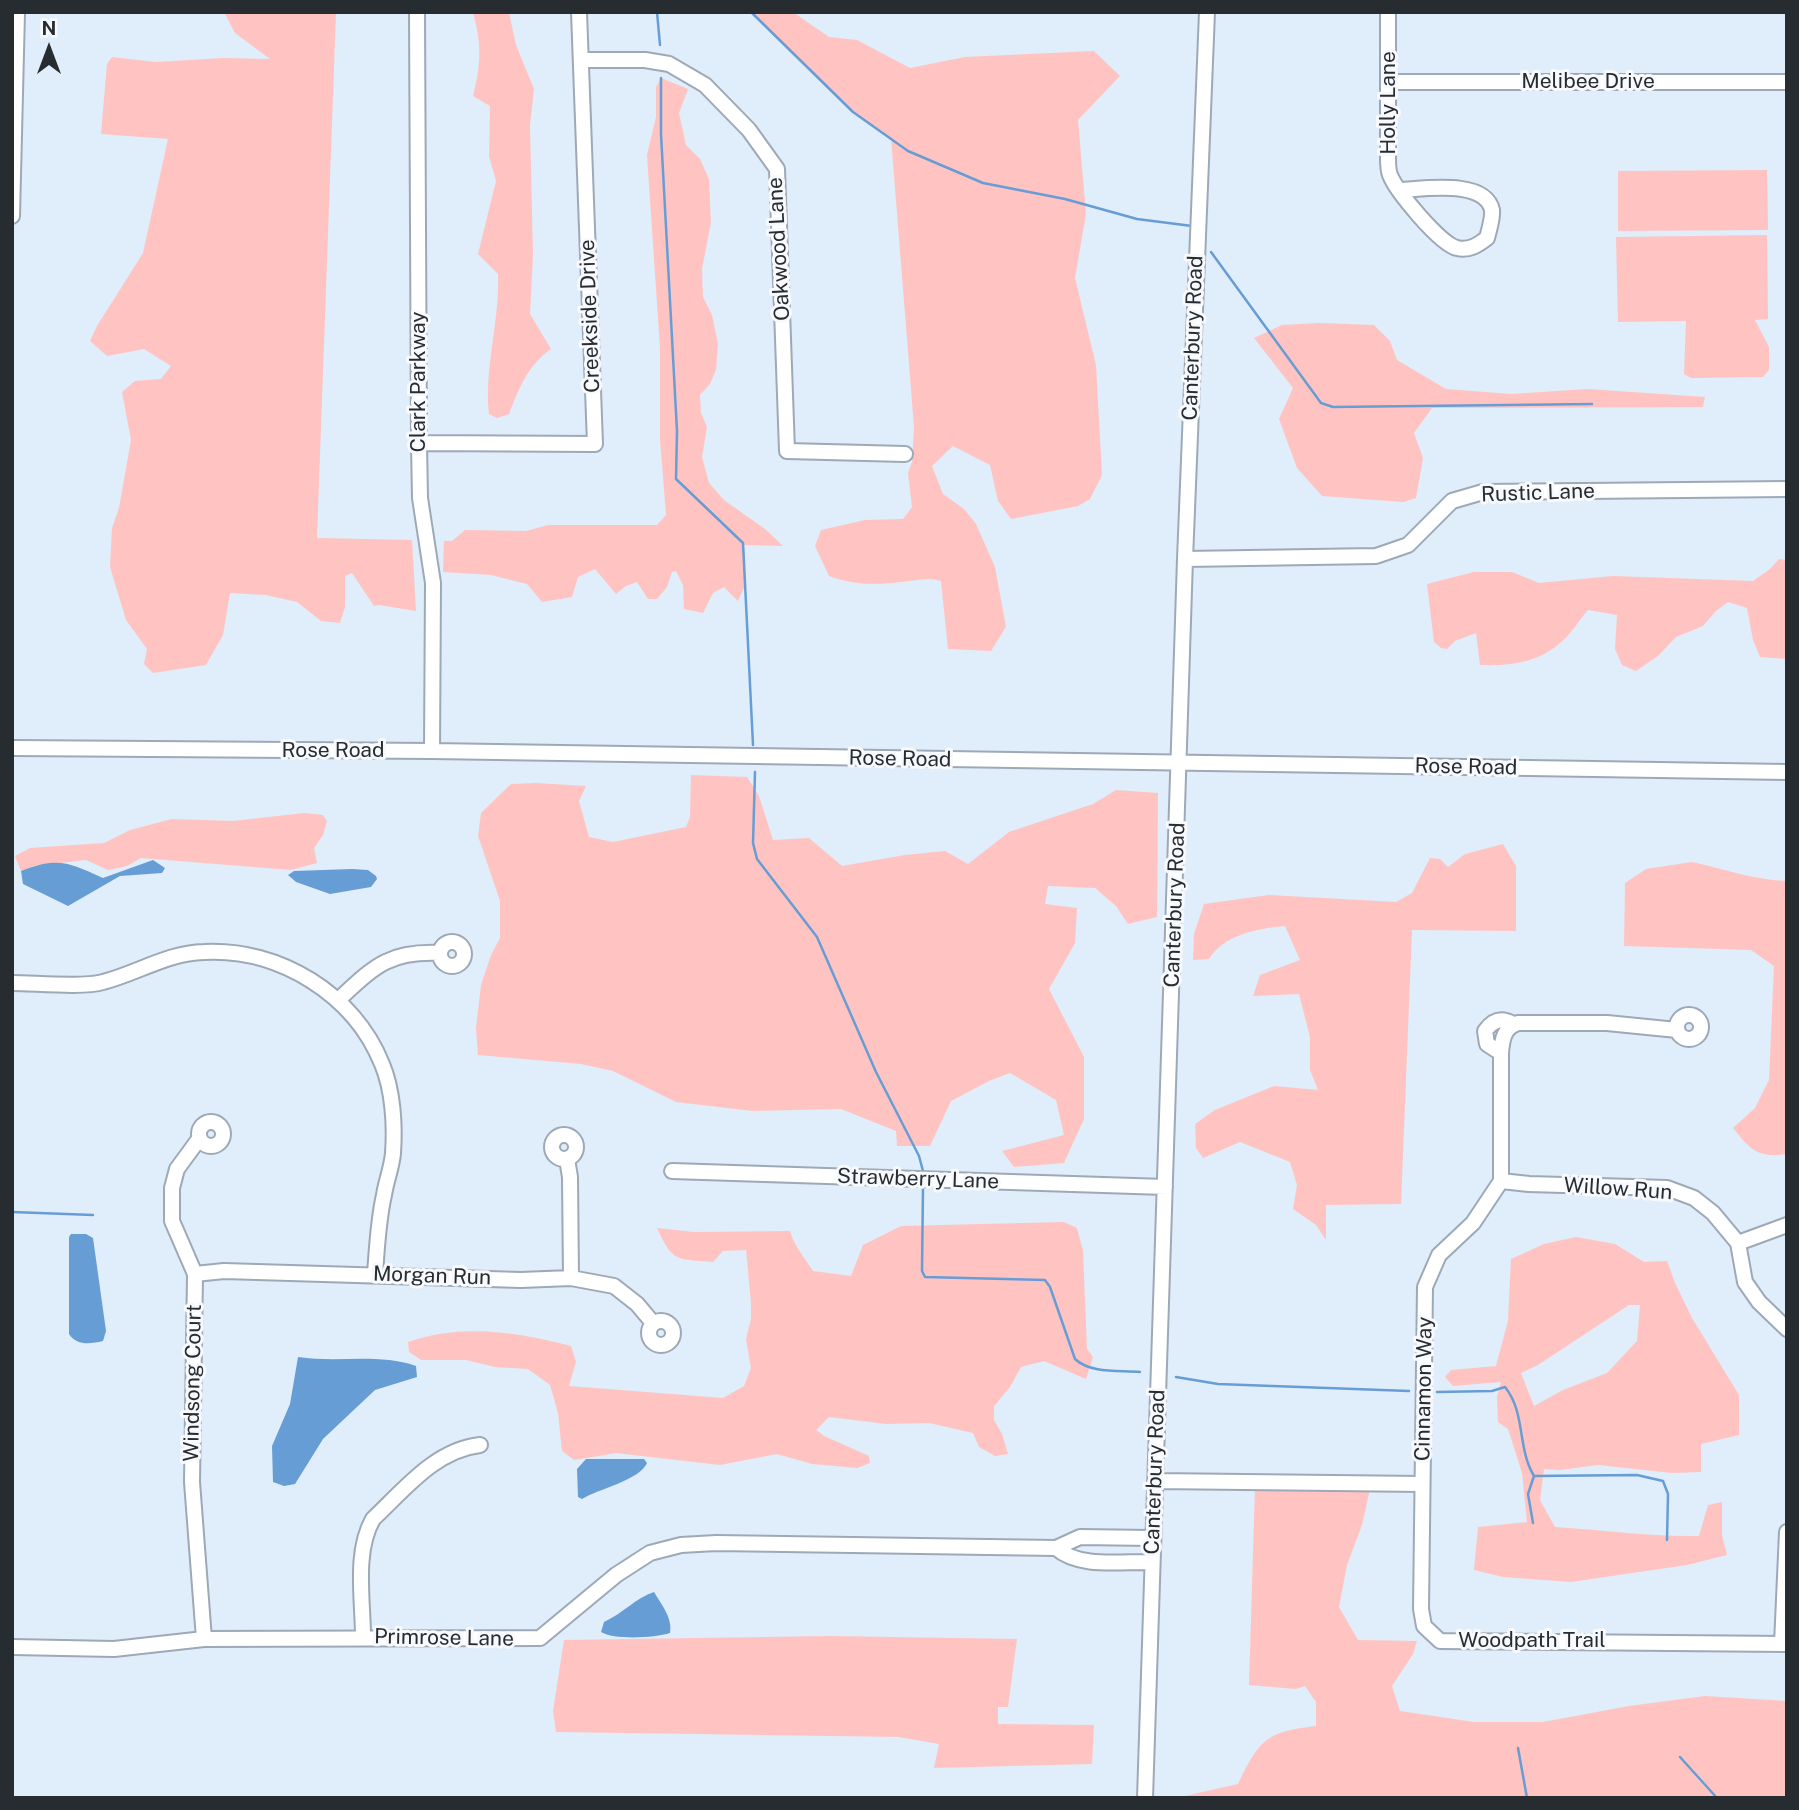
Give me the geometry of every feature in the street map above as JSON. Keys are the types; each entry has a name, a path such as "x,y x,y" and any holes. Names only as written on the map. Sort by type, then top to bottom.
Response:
{"street":[{"path":"12,216 17,12"},
{"name":"Clark Parkway","path":"418,12 420,498 433,583 432,751"},
{"name":"Creekside Drive","path":"419,443 595,444 579,12"},
{"name":"Canterbury Road","path":"1145,1798 1185,559 1207,12"},
{"name":"Holly Lane","path":"1388,12 1390,175 1400,190 1445,243 1458,249 1475,247 1487,238 1492,210 1485,197 1457,188 1400,190"},
{"name":"Oakwood Lane","path":"580,60 645,60 668,64 705,85 749,130 777,169 787,451 905,453"},
{"name":"Melibee Drive","path":"1390,82 1787,82"},
{"name":"Rustic Lane","path":"1185,559 1376,556 1408,545 1452,501 1483,492 1787,489"},
{"name":"Rose Road","path":"12,748 432,751 1787,772"},
{"path":"12,983 100,983 166,958 201,951 225,952 276,962 312,980 338,1000 360,1023 382,1064 391,1096 393,1155 380,1218 374,1274"},
{"path":"338,1000 372,968 387,960 414,952 439,953"},
{"path":"1501,1181 1501,1053 1504,1033 1513,1024 1607,1023 1677,1030"},
{"name":"Windsong Court","path":"200,1139 177,1168 172,1188 172,1221 195,1274 192,1482 204,1639"},
{"path":"567,1159 570,1177 571,1278"},
{"name":"Strawberry Lane","path":"672,1171 1165,1187"},
{"name":"Willow Run","path":"1501,1181 1667,1188 1694,1198 1713,1213 1738,1243 1745,1282 1759,1302 1787,1329"},
{"name":"Cinnamon Way","path":"1155,1481 1422,1484 1425,1287 1440,1255 1473,1223 1501,1181"},
{"path":"1738,1243 1787,1225"},
{"name":"Morgan Run","path":"195,1274 224,1271 571,1278 614,1286 637,1304 653,1323"},
{"path":"363,1637 362,1563 365,1532 383,1510 445,1455 465,1446 480,1445"},
{"name":"Woodpath Trail","path":"1422,1484 1421,1609 1424,1626 1440,1641 1784,1644"},
{"path":"1784,1644 1787,1532"},
{"name":"Primrose Lane","path":"12,1647 114,1649 204,1639 540,1637 639,1560 650,1553 681,1545 716,1543 1056,1548 1080,1537 1152,1538"},
{"name":"Primrose Lane","path":"1056,1548 1066,1557 1084,1561 1152,1562"}],"shaded area":[{"path":"224,12 336,12 317,538 412,540 416,611 374,606 352,573 345,576 345,607 340,623 321,621 297,602 266,595 230,593 223,635 206,665 153,673 144,664 147,649 126,620 110,567 112,528 119,508 131,440 122,392 135,381 161,379 171,366 144,349 107,356 90,341 143,253 168,139 101,134 107,64 112,57 156,62 223,58 270,59 235,33"},
{"path":"509,12 516,45 534,89 530,125 533,255 530,314 551,349 530,370 509,414 497,418 489,414 488,396 498,274 478,254 496,181 489,156 490,106 473,96 479,54 473,13"},
{"path":"751,12 793,12 829,37 857,40 910,68 965,57 1094,51 1120,76 1078,120 1086,214 1075,278 1096,365 1102,475 1090,499 1078,506 1011,519 998,501 990,465 953,446 932,466 943,494 964,509 976,524 995,567 1006,627 991,651 948,649 941,581 926,579 873,584 838,579 829,576 815,546 821,530 865,520 903,519 912,507 908,473 912,462 914,427 891,138 853,112"},
{"path":"661,78 688,89 679,113 686,145 700,159 709,179 711,222 702,269 703,297 712,315 718,344 716,370 710,384 700,395 701,413 707,427 702,457 709,483 724,500 765,529 783,546 744,545 746,584 738,601 724,587 713,593 703,613 684,609 683,585 676,571 672,572 667,587 657,599 648,599 637,582 616,594 595,569 578,577 572,597 542,602 527,584 491,575 443,572 444,541 452,541 465,530 526,531 548,525 657,525 666,515 660,439 660,348 647,155 656,117 656,87"},
{"path":"1767,170 1768,230 1618,231 1618,171"},
{"path":"1767,235 1768,319 1755,320 1769,347 1769,370 1763,377 1691,378 1684,374 1686,321 1618,322 1616,237"},
{"path":"1282,325 1374,325 1390,341 1397,360 1446,389 1511,394 1588,389 1705,397 1703,407 1432,408 1414,433 1423,458 1416,498 1403,502 1322,496 1297,468 1279,419 1293,388 1254,338"},
{"path":"1779,559 1787,560 1787,659 1760,657 1753,640 1747,608 1728,602 1703,626 1676,637 1658,656 1636,671 1622,665 1615,649 1617,615 1588,610 1559,644 1522,662 1480,665 1476,633 1455,641 1447,649 1434,642 1427,584 1474,572 1512,572 1539,583 1613,576 1753,581"},
{"path":"691,775 747,777 759,796 773,840 809,838 842,866 945,851 968,864 1009,832 1093,804 1116,790 1158,793 1157,917 1128,924 1116,906 1095,888 1048,886 1045,904 1077,908 1075,943 1049,989 1084,1057 1084,1119 1064,1163 1014,1167 1002,1151 1064,1135 1056,1100 1010,1073 951,1101 930,1146 897,1146 896,1131 841,1109 752,1111 676,1102 613,1071 581,1064 478,1055 476,1028 481,985 500,938 500,901 478,836 481,813 511,784 586,786 579,801 589,837 613,842 686,827 690,817"},
{"path":"304,813 323,815 327,821 323,835 314,848 317,863 291,870 141,858 127,866 108,870 86,860 34,866 21,871 15,856 30,848 104,843 130,830 172,819 233,821"},
{"path":"1503,844 1516,866 1516,931 1412,930 1401,1204 1326,1205 1326,1240 1316,1225 1293,1209 1297,1185 1290,1162 1240,1142 1203,1158 1196,1148 1195,1124 1215,1110 1274,1086 1318,1090 1310,1070 1310,1037 1299,994 1253,996 1260,975 1300,960 1285,926 1242,934 1223,944 1209,959 1193,960 1194,934 1204,904 1269,895 1396,902 1412,893 1430,858 1440,859 1448,867 1465,854"},
{"path":"1692,862 1751,876 1787,881 1787,1154 1768,1155 1756,1151 1733,1128 1755,1108 1769,1080 1774,966 1751,950 1624,946 1625,883 1646,869"},
{"path":"1064,1222 1077,1228 1083,1251 1087,1349 1093,1357 1086,1379 1044,1361 1021,1367 1010,1387 994,1406 994,1420 1008,1454 995,1456 979,1447 973,1433 929,1423 886,1424 829,1417 816,1430 869,1456 870,1463 857,1468 812,1464 777,1454 720,1465 616,1453 574,1460 562,1451 558,1413 550,1385 528,1369 495,1367 466,1360 421,1360 409,1352 408,1342 448,1333 490,1332 531,1337 571,1346 576,1362 569,1386 723,1398 744,1386 751,1368 746,1339 751,1319 751,1303 746,1250 723,1251 713,1262 684,1259 667,1248 657,1228 694,1232 790,1231 813,1271 851,1276 863,1245 901,1226"},
{"path":"1576,1237 1615,1244 1644,1262 1667,1261 1692,1318 1739,1395 1739,1435 1701,1444 1701,1472 1672,1473 1598,1465 1560,1470 1544,1469 1540,1500 1555,1527 1699,1536 1708,1505 1722,1502 1722,1535 1727,1555 1687,1565 1571,1582 1503,1577 1474,1570 1478,1527 1527,1522 1522,1473 1508,1429 1498,1422 1497,1397 1501,1382 1453,1386 1445,1377 1451,1370 1496,1366 1508,1321 1511,1259 1544,1244","holes":["1629,1305 1640,1305 1637,1341 1607,1373 1563,1390 1534,1406 1521,1373 1538,1365"]},
{"path":"1255,1487 1370,1489 1362,1525 1347,1565 1339,1607 1358,1640 1417,1641 1413,1654 1392,1686 1400,1711 1474,1722 1543,1722 1629,1706 1705,1696 1787,1701 1787,1798 1176,1798 1238,1784 1252,1757 1266,1740 1286,1731 1316,1726 1316,1702 1305,1686 1296,1689 1249,1685"},
{"path":"831,1636 1017,1639 1008,1707 998,1707 998,1724 1094,1725 1092,1764 934,1768 939,1744 899,1737 556,1732 553,1711 564,1640"}],"water":[{"path":"153,860 165,868 162,873 120,876 68,906 23,884 21,871 34,866 64,863 103,878"},
{"path":"368,870 377,879 371,887 330,894 296,882 288,875 294,871"},
{"path":"71,1234 86,1234 93,1238 106,1331 103,1341 80,1342 69,1334"},
{"path":"298,1357 402,1362 416,1366 417,1377 375,1390 323,1439 295,1484 284,1486 273,1482 272,1446 290,1404"},
{"path":"586,1459 644,1459 647,1463 628,1479 582,1499 578,1497 577,1469"},
{"path":"654,1592 668,1617 670,1633 634,1637 601,1632 604,1622"}],"waterway":[{"path":"657,12 660,45"},
{"path":"751,12 853,112 908,151 983,183 1065,199 1137,219 1192,226"},
{"path":"661,78 661,134 677,431 676,479 743,543 753,745"},
{"path":"1211,252 1321,403 1333,407 1592,404"},
{"path":"755,772 753,843 757,859 817,937 876,1072 919,1156 923,1171"},
{"path":"923,1187 922,1271 925,1277 1045,1280 1050,1287 1075,1359 1097,1369 1140,1372"},
{"path":"12,1212 93,1215"},
{"path":"1176,1377 1218,1384 1409,1391"},
{"path":"1437,1392 1492,1391 1505,1387 1516,1408 1525,1454 1534,1476 1637,1475 1663,1481 1668,1494 1667,1540"},
{"path":"1533,1523 1528,1494 1534,1476"},
{"path":"1518,1748 1527,1798"},
{"path":"1680,1757 1717,1798"}]}
